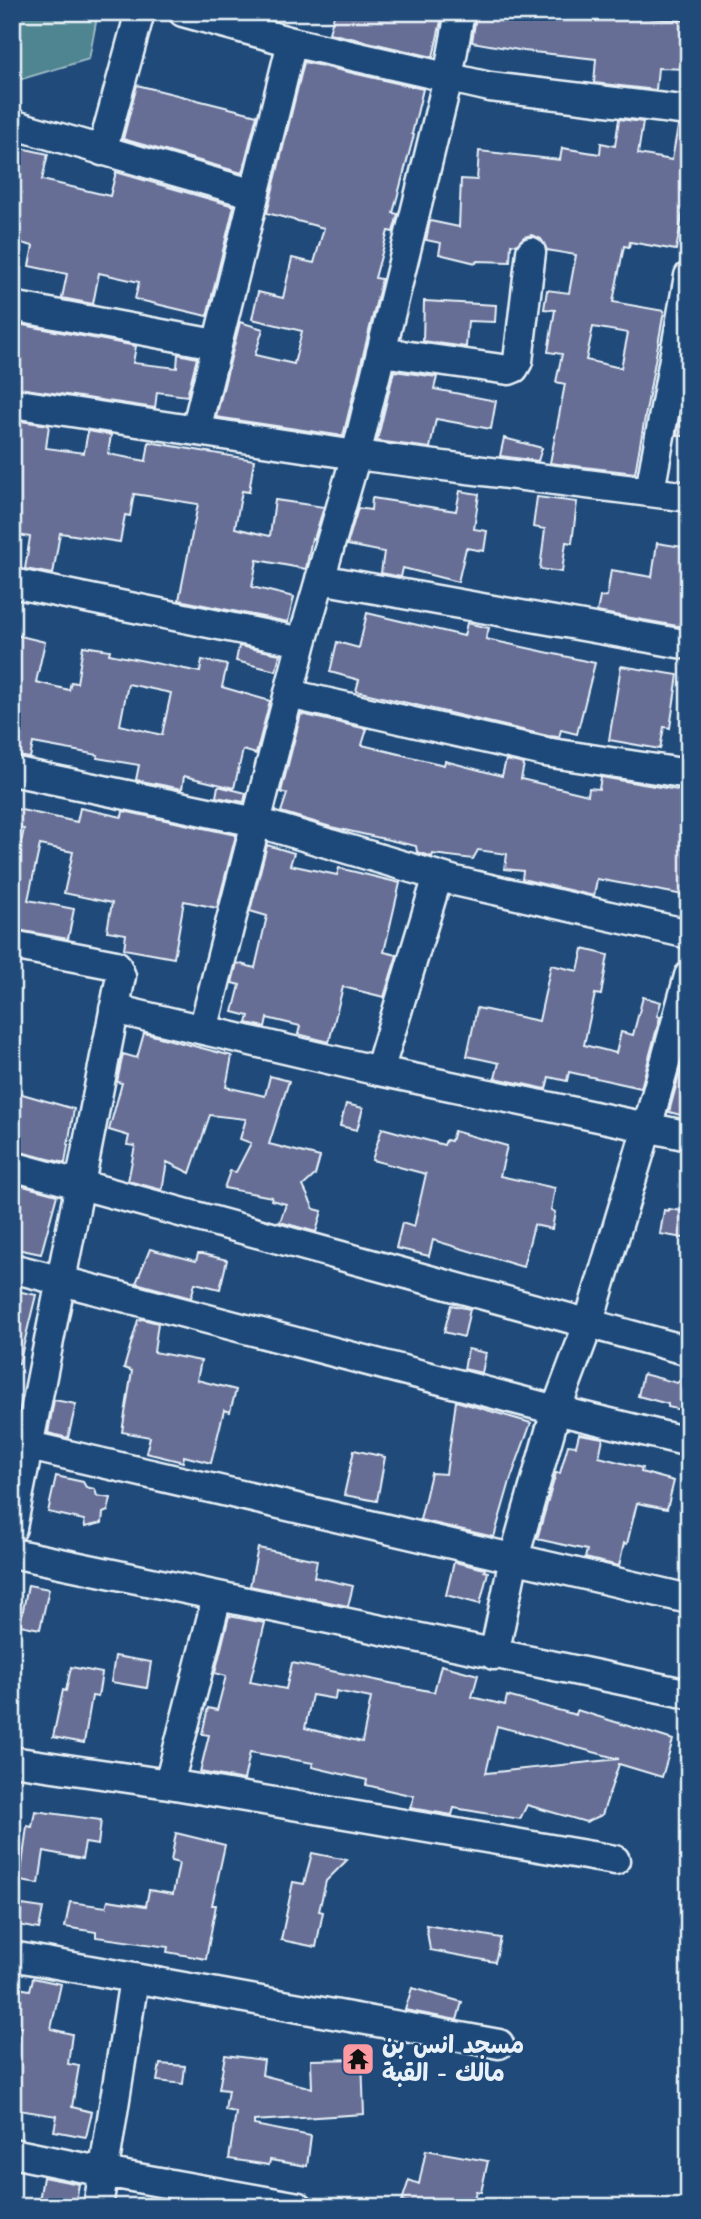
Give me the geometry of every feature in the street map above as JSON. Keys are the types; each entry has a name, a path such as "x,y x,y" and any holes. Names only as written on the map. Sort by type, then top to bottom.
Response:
{"street":[{"path":"102,151 140,12"},
{"path":"183,12 292,42 490,88 689,111"},
{"path":"203,1030 302,642 355,455 448,78 460,12"},
{"path":"196,430 215,344 292,42"},
{"path":"12,124 254,194"},
{"path":"381,352 509,370 514,368 518,361 531,252"},
{"path":"650,491 689,276"},
{"path":"12,306 215,344"},
{"path":"12,403 355,455 689,497"},
{"path":"320,579 689,645"},
{"path":"12,583 302,642"},
{"path":"289,694 545,752 689,774"},
{"path":"12,771 256,822 438,876 689,934"},
{"path":"379,1070 438,876"},
{"path":"12,945 116,965 121,976 62,1281 20,1445 12,1528"},
{"path":"494,1655 514,1558 556,1410 588,1325 689,976"},
{"path":"114,1009 379,1070 689,1136"},
{"path":"12,1166 689,1352"},
{"path":"12,1268 556,1410 689,1442"},
{"path":"20,1445 689,1599"},
{"path":"12,1553 689,1694"},
{"path":"169,1784 217,1597"},
{"path":"12,1761 169,1784 615,1860"},
{"path":"12,1956 499,2045"},
{"path":"98,2207 134,1979"},
{"path":"12,2152 104,2172 299,2207"}],"green space":[{"path":"12,12 98,12 89,59 12,82"}],"building":[{"path":"335,12 443,12 433,57 329,33"},
{"path":"496,12 652,12 651,18 689,21 689,69 658,68 656,90 594,83 596,59 472,42 476,16 496,20"},
{"path":"304,62 423,89 393,213 398,214 393,232 388,231 375,278 382,279 343,436 216,417 240,322 263,329 255,355 294,364 302,331 252,319 258,292 283,298 292,258 314,263 324,228 267,213"},
{"path":"137,85 257,115 242,173 123,139"},
{"path":"619,119 643,122 638,154 672,160 678,126 689,127 689,178 676,250 630,242 629,247 624,246 613,302 664,311 635,473 550,463 565,384 556,382 562,354 548,352 555,310 544,309 547,290 569,293 576,255 547,250 541,239 532,235 524,237 517,245 511,244 510,262 476,263 439,254 441,243 426,240 430,221 459,227 461,179 477,180 479,151 560,160 562,148 600,154 601,143 615,146","holes":["593,327 628,333 621,368 586,360"]},
{"path":"12,146 48,154 42,180 110,196 116,172 234,206 207,316 135,299 139,282 99,273 93,304 62,298 67,274 29,266 33,246 12,241"},
{"path":"424,301 496,305 495,322 468,321 466,347 423,341"},
{"path":"12,323 136,346 133,363 177,368 178,354 197,358 187,396 157,392 155,408 12,387"},
{"path":"394,371 437,377 434,389 496,401 491,429 436,419 430,448 377,441"},
{"path":"682,407 689,409 689,437 677,435"},
{"path":"12,420 49,425 46,448 84,453 88,431 111,435 108,454 146,461 149,442 254,460 249,492 242,491 235,528 270,536 275,500 324,507 314,539 312,538 306,569 257,560 252,587 294,597 288,622 179,600 198,504 134,494 130,516 125,515 120,542 60,533 53,574 25,569 30,537 12,534"},
{"path":"504,438 542,448 538,461 500,456"},
{"path":"460,491 479,494 474,529 487,531 484,551 466,548 458,582 403,568 401,577 381,573 384,552 347,545 358,508 371,510 372,498 456,511"},
{"path":"537,497 577,502 572,543 566,542 562,572 540,569 545,529 533,527"},
{"path":"657,543 689,548 689,628 597,612 600,597 607,596 611,570 652,577"},
{"path":"367,613 464,636 467,623 489,628 486,639 595,663 577,734 561,730 559,737 548,736 356,691 359,680 330,672 337,642 359,648"},
{"path":"12,634 45,642 36,682 69,690 71,682 77,683 83,646 110,650 109,654 200,672 202,660 227,665 222,687 270,701 256,754 243,750 234,788 184,776 182,789 136,780 139,765 33,743 30,758 12,755","holes":["128,684 171,693 162,735 120,725"]},
{"path":"239,646 280,654 276,671 236,661"},
{"path":"621,666 678,675 670,728 664,727 660,749 609,740"},
{"path":"301,714 367,729 362,745 444,765 445,761 502,776 506,760 524,764 521,779 588,795 589,788 599,789 601,777 684,791 683,800 689,801 689,896 597,879 594,896 522,879 523,871 505,869 507,854 478,850 473,859 433,854 432,857 417,852 416,846 331,827 281,812 287,794 281,792"},
{"path":"218,786 246,793 244,802 216,797"},
{"path":"12,808 77,822 80,808 122,817 123,811 236,835 217,908 184,901 174,958 124,949 126,934 107,931 112,903 64,893 73,852 40,845 28,900 74,909 68,939 12,929 12,873 14,874 24,829 12,827"},
{"path":"267,845 294,853 290,865 337,875 339,868 400,883 384,952 397,955 384,997 343,987 329,1042 298,1034 300,1026 267,1018 265,1027 247,1023 249,1016 233,1012 240,985 232,983 237,963 255,968 267,916 250,911"},
{"path":"583,949 608,955 601,995 595,994 584,1045 616,1053 621,1032 633,1035 643,997 661,1002 657,1016 660,1017 641,1088 569,1072 567,1081 549,1077 546,1089 495,1078 499,1063 467,1056 477,1008 539,1021 551,965 578,971"},
{"path":"144,1033 232,1056 226,1087 265,1096 270,1076 289,1081 269,1144 320,1157 315,1175 303,1186 314,1209 322,1211 316,1232 280,1222 286,1204 271,1200 272,1197 224,1188 230,1171 236,1172 251,1143 240,1139 246,1119 210,1115 190,1173 167,1162 162,1190 128,1181 135,1146 127,1145 129,1136 109,1130 122,1083 117,1082 123,1054 137,1058"},
{"path":"689,1039 689,1117 669,1112"},
{"path":"12,1091 74,1109 65,1163 12,1150"},
{"path":"346,1104 363,1108 357,1130 340,1126"},
{"path":"382,1128 444,1145 446,1140 451,1141 454,1131 507,1146 500,1176 555,1188 551,1210 555,1212 552,1229 534,1225 523,1267 433,1240 429,1256 396,1248 402,1223 414,1227 426,1174 372,1160"},
{"path":"12,1183 57,1195 41,1254 12,1248"},
{"path":"664,1210 689,1212 689,1239 660,1234"},
{"path":"150,1249 196,1261 198,1254 227,1260 220,1289 195,1283 191,1298 136,1283"},
{"path":"12,1290 36,1295 19,1364 12,1363"},
{"path":"451,1305 470,1309 464,1337 444,1332"},
{"path":"138,1320 158,1323 154,1352 201,1361 197,1380 236,1390 230,1412 224,1410 211,1463 184,1456 183,1462 146,1453 150,1437 122,1432 132,1371 124,1368"},
{"path":"468,1349 486,1353 482,1373 464,1369"},
{"path":"689,1373 689,1412 638,1396 643,1374 677,1383"},
{"path":"54,1400 76,1404 68,1438 48,1433"},
{"path":"456,1401 531,1423 494,1537 420,1520 431,1473 446,1474"},
{"path":"579,1434 603,1438 599,1457 642,1468 641,1472 674,1481 667,1509 637,1503 619,1566 585,1558 587,1550 537,1539 556,1473 560,1473 568,1445 576,1446"},
{"path":"354,1450 385,1457 377,1501 344,1495"},
{"path":"56,1476 83,1482 86,1487 95,1489 97,1496 111,1498 108,1511 103,1513 102,1523 85,1527 84,1520 48,1512"},
{"path":"258,1548 317,1560 314,1577 353,1586 348,1606 250,1586"},
{"path":"454,1562 488,1572 480,1604 446,1595"},
{"path":"28,1585 49,1589 40,1629 20,1625"},
{"path":"229,1616 265,1623 250,1682 286,1689 292,1663 434,1692 441,1665 478,1675 472,1697 505,1705 507,1696 576,1715 577,1710 673,1740 662,1777 619,1764 602,1815 586,1822 527,1805 520,1819 454,1808 452,1815 410,1808 414,1796 366,1785 367,1780 312,1767 313,1763 250,1752 244,1780 200,1772 209,1735 202,1734 208,1708 217,1710 226,1676 215,1673","holes":["336,1691 371,1698 362,1742 305,1728 312,1695 335,1699","497,1726 619,1759 486,1773"]},
{"path":"115,1656 151,1662 147,1688 111,1682"},
{"path":"71,1667 102,1673 98,1697 92,1696 84,1743 53,1737"},
{"path":"35,1811 101,1820 98,1845 85,1843 82,1859 44,1851 39,1884 20,1881 27,1826 32,1827"},
{"path":"176,1833 225,1845 212,1905 216,1905 206,1959 167,1952 168,1947 96,1937 96,1932 65,1927 70,1902 106,1907 108,1900 146,1906 149,1890 173,1894 179,1863 171,1861"},
{"path":"312,1853 347,1860 326,1881 319,1911 323,1912 316,1947 281,1940 293,1882 304,1884"},
{"path":"22,1905 43,1908 39,1929 18,1925"},
{"path":"426,1925 501,1938 495,1962 430,1950"},
{"path":"33,1978 61,1984 51,2029 72,2034 68,2064 79,2066 72,2107 92,2112 86,2137 54,2131 57,2116 12,2109 12,2069 22,2027 12,2026 12,1987 30,1990"},
{"path":"412,1988 462,2002 457,2020 405,2010"},
{"path":"225,2055 264,2060 262,2075 312,2088 311,2060 362,2059 364,2114 254,2121 254,2125 311,2136 307,2166 270,2160 269,2165 229,2159 236,2112 225,2110 228,2090 219,2089"},
{"path":"160,2064 185,2066 183,2084 157,2081"},
{"path":"426,2150 488,2161 481,2192 476,2191 472,2207 408,2207 409,2203 402,2201 409,2180 419,2184"},
{"path":"43,2177 79,2184 75,2207 38,2207"}],"place":[{"name":"مسجد انس بن مالك - القبة","path":"358,2059"}]}
